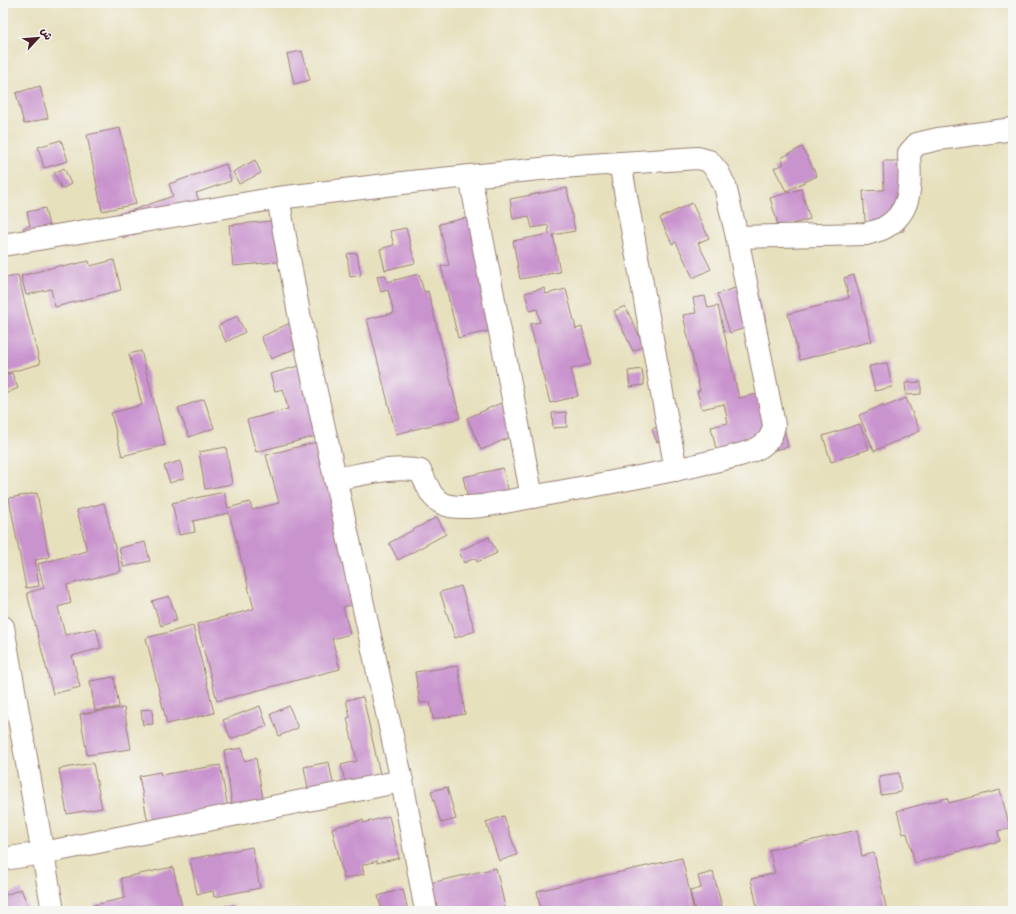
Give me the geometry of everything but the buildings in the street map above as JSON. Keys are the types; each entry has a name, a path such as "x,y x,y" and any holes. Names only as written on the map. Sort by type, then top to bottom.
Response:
{"street":[{"path":"737,237 866,234 883,228 895,220 905,207 909,189 909,153 917,144 938,139 1013,129"},
{"path":"3,245 278,198 560,166 698,158 708,161 718,172 725,186 737,237 774,425 773,434 769,441 758,448 733,457 676,470 482,506 453,507 438,502 431,494 420,471 410,468 335,479"},
{"path":"620,163 676,470"},
{"path":"470,176 532,497"},
{"path":"278,198 300,318 402,781 426,911"},
{"path":"3,627 53,911"},
{"path":"3,859 43,853 402,781"}]}
